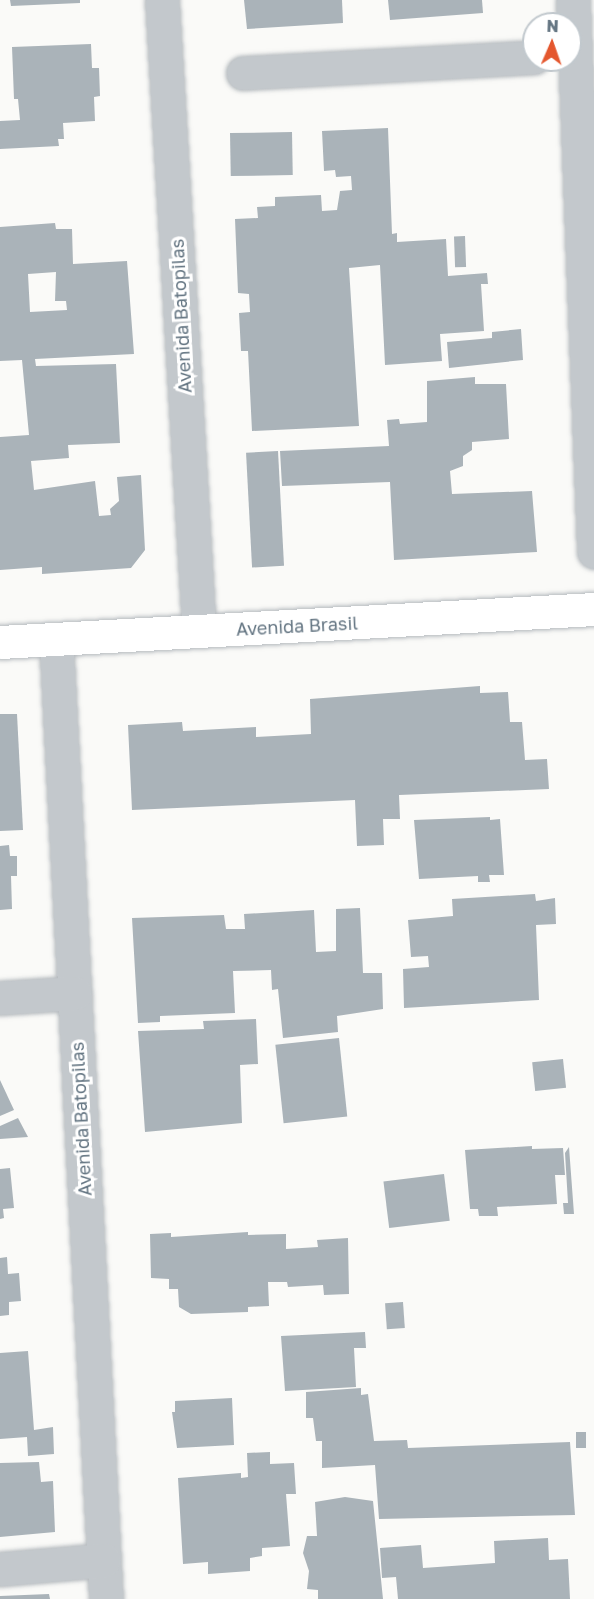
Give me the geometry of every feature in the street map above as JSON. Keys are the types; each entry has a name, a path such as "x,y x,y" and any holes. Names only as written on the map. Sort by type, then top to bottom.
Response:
{"main road":[{"name":"Avenida Brasil","path":"0,642 594,609"}],"street":[{"name":"Avenida Batopilas","path":"162,0 200,631"},
{"path":"243,73 522,58"},
{"path":"573,72 594,552"},
{"name":"Avenida Batopilas","path":"56,639 106,1599"},
{"path":"0,998 75,993"},
{"path":"0,1569 104,1560"}],"building":[{"path":"10,0 80,0 80,3 11,6"},
{"path":"244,0 342,0 343,23 247,29"},
{"path":"388,0 482,0 483,13 390,20"},
{"path":"91,44 92,68 99,68 100,96 94,97 95,121 63,123 64,139 58,139 59,146 0,149 0,121 20,120 18,99 14,99 12,47"},
{"path":"388,128 392,234 397,233 397,242 446,239 448,276 487,273 488,284 481,284 484,331 440,334 442,361 385,365 380,265 349,268 359,426 252,431 248,351 241,351 239,313 250,312 249,294 238,293 235,219 258,218 257,207 275,206 275,197 321,195 322,211 337,210 340,191 352,190 351,176 336,177 335,170 324,171 322,131"},
{"path":"292,132 293,175 231,176 230,133"},
{"path":"55,223 56,229 72,229 73,264 127,261 134,354 35,359 36,366 116,364 120,443 68,445 69,458 31,461 34,490 95,481 99,516 111,515 110,509 119,501 117,477 141,475 145,550 131,568 42,574 42,567 0,570 0,437 29,435 22,360 0,361 0,227","holes":["56,272 55,301 66,301 67,310 30,312 28,274"]},
{"path":"454,236 465,236 466,267 455,267"},
{"path":"521,329 523,360 449,368 447,342 492,338 492,332"},
{"path":"475,377 475,384 506,384 509,439 472,442 472,450 463,456 463,466 450,471 452,494 532,491 537,552 394,560 390,482 282,486 280,451 389,446 387,420 399,419 400,424 427,422 427,381"},
{"path":"278,451 284,566 252,568 246,453"},
{"path":"480,686 480,693 508,692 510,722 522,722 525,760 547,759 549,789 399,795 400,819 383,819 384,845 357,846 355,800 132,810 128,725 182,722 183,731 256,727 256,737 311,734 310,699"},
{"path":"0,714 17,714 23,830 0,831"},
{"path":"490,817 490,820 500,819 504,875 489,875 490,882 478,882 478,876 419,879 414,820"},
{"path":"9,845 10,856 17,856 17,876 11,876 12,909 0,910 0,846"},
{"path":"535,894 536,901 555,898 556,924 536,925 539,1000 404,1008 403,969 429,967 428,956 411,957 408,920 453,916 452,899"},
{"path":"360,908 363,973 382,973 383,1009 337,1016 338,1032 283,1038 278,989 272,990 271,970 233,971 235,1013 160,1016 160,1022 138,1023 132,918 224,915 226,929 245,929 244,914 314,910 316,952 336,951 336,909"},
{"path":"256,1019 258,1064 240,1065 242,1123 145,1132 138,1031 204,1029 203,1021"},
{"path":"339,1038 347,1117 284,1123 275,1045"},
{"path":"563,1059 566,1088 535,1091 532,1062"},
{"path":"0,1080 14,1110 0,1116"},
{"path":"18,1118 28,1137 0,1139 0,1126"},
{"path":"532,1146 532,1149 563,1148 565,1175 555,1175 557,1204 497,1207 498,1216 479,1216 478,1209 470,1209 465,1150"},
{"path":"569,1147 574,1214 564,1214 563,1203 568,1203 565,1153"},
{"path":"10,1168 14,1208 3,1209 4,1218 0,1219 0,1169"},
{"path":"444,1174 450,1221 389,1228 383,1181"},
{"path":"248,1232 248,1235 286,1234 286,1249 318,1247 317,1240 348,1238 349,1294 324,1295 323,1285 288,1287 287,1282 268,1282 269,1306 248,1307 248,1312 191,1314 179,1307 178,1289 169,1289 169,1279 151,1278 150,1234 171,1233 171,1237"},
{"path":"7,1257 8,1274 19,1273 21,1301 9,1302 9,1315 0,1316 0,1258"},
{"path":"403,1302 405,1328 387,1329 385,1303"},
{"path":"365,1332 366,1348 354,1348 356,1387 285,1391 281,1336"},
{"path":"28,1351 34,1430 53,1427 54,1454 28,1456 27,1437 0,1439 0,1353"},
{"path":"361,1388 361,1395 368,1394 374,1441 407,1440 408,1448 570,1442 575,1515 379,1519 375,1465 322,1468 322,1441 316,1441 313,1418 306,1418 306,1392"},
{"path":"232,1398 234,1445 177,1448 172,1412 175,1412 175,1401"},
{"path":"576,1432 586,1432 586,1448 576,1448"},
{"path":"270,1452 270,1464 294,1463 296,1494 286,1494 290,1546 262,1548 262,1556 250,1558 250,1571 208,1574 208,1562 183,1564 178,1478 241,1473 241,1478 248,1477 247,1453"},
{"path":"39,1462 41,1482 53,1481 55,1532 0,1537 0,1463"},
{"path":"345,1497 373,1501 383,1599 318,1599 318,1590 307,1589 309,1571 303,1553 307,1536 317,1536 315,1502"},
{"path":"548,1538 549,1560 568,1559 570,1599 398,1599 396,1577 382,1578 380,1548 421,1545 423,1568 495,1563 494,1541"},
{"path":"49,1594 50,1599 0,1599 0,1596"}]}
